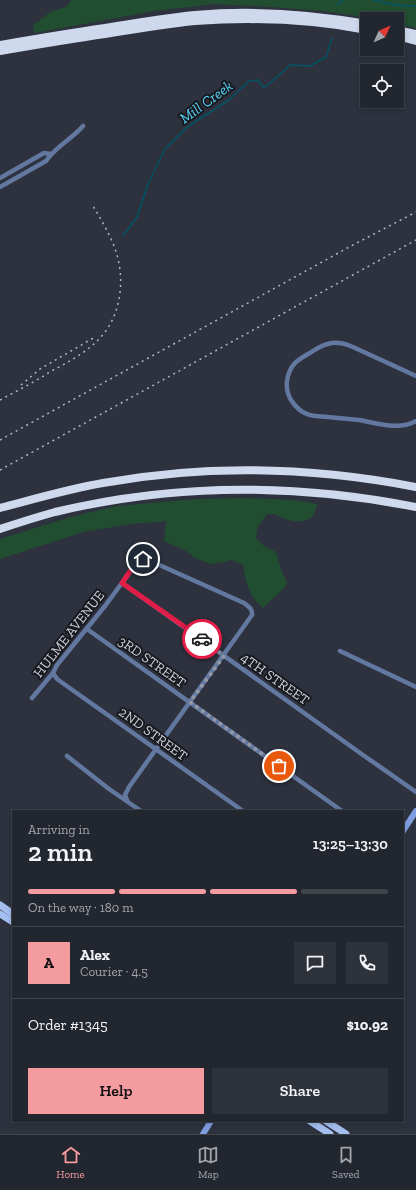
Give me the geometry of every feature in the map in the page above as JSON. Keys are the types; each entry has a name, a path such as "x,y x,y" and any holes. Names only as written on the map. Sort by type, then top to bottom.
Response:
{"highway":[{"path":"0,45 155,20 212,14 247,13 315,16 360,23"},
{"path":"0,51 144,27 207,20 280,20 320,23 360,29"},
{"path":"404,31 416,34"},
{"path":"404,37 416,40"},
{"path":"0,508 102,483 152,476 223,470 300,472 367,479 416,487"},
{"path":"0,529 44,515 96,504 150,495 204,490 243,489 311,492 359,497 416,506"}],"main road":[{"path":"404,829 416,811"},
{"path":"0,905 12,913"},
{"path":"0,914 12,921"},
{"path":"203,1134 210,1122"},
{"path":"312,1122 330,1134"},
{"path":"328,1122 346,1134"}],"street":[{"path":"0,187 46,161 51,154 76,134 83,126"},
{"path":"0,178 44,153 51,154"},
{"path":"416,376 353,347 337,342 324,345 300,358 290,371 287,382 287,389 290,398 299,409 306,414 397,426 407,425 416,421"},
{"name":"HULME AVENUE","path":"32,698 140,560 146,559 249,606 252,611 252,615 224,656"},
{"name":"4TH STREET","path":"122,583 416,792"},
{"name":"3RD STREET","path":"87,628 341,810"},
{"path":"340,651 416,687"},
{"path":"127,800 125,795 129,787 224,656"},
{"name":"2ND STREET","path":"53,673 57,679 241,810"},
{"path":"67,756 109,789 140,810"}],"green space":[{"path":"71,0 416,0 416,28 404,25 404,12 360,12 360,17 324,11 214,4 155,11 34,33 33,25 52,11 64,8"},
{"path":"246,498 294,500 317,504 313,515 306,520 291,521 275,514 267,514 258,526 256,538 265,547 276,552 282,572 287,581 285,587 263,608 248,588 243,565 232,560 211,564 195,558 186,551 164,541 166,521 131,524 83,532 0,559 0,539 67,518 117,506 196,499"}],"waterway":[{"name":"Mill Creek","path":"337,5 343,0"},
{"name":"Mill Creek","path":"373,0 394,5 416,6"},
{"name":"Mill Creek","path":"123,236 137,217 148,184 165,149 187,127 229,100 249,81 258,80 263,87 267,86 290,65 310,66 326,57 332,38"}],"railway":[{"path":"0,400 83,353 100,338 107,330 112,320 119,299 121,277 117,255 112,242 92,204"},
{"path":"0,440 351,246 416,212"},
{"path":"0,470 416,240"},
{"path":"21,385 40,369 95,337"}],"way so far":[{"path":"202,639 224,656 190,702 279,766"}],"route":[{"path":"143,559 140,560 122,583 202,639"}]}
